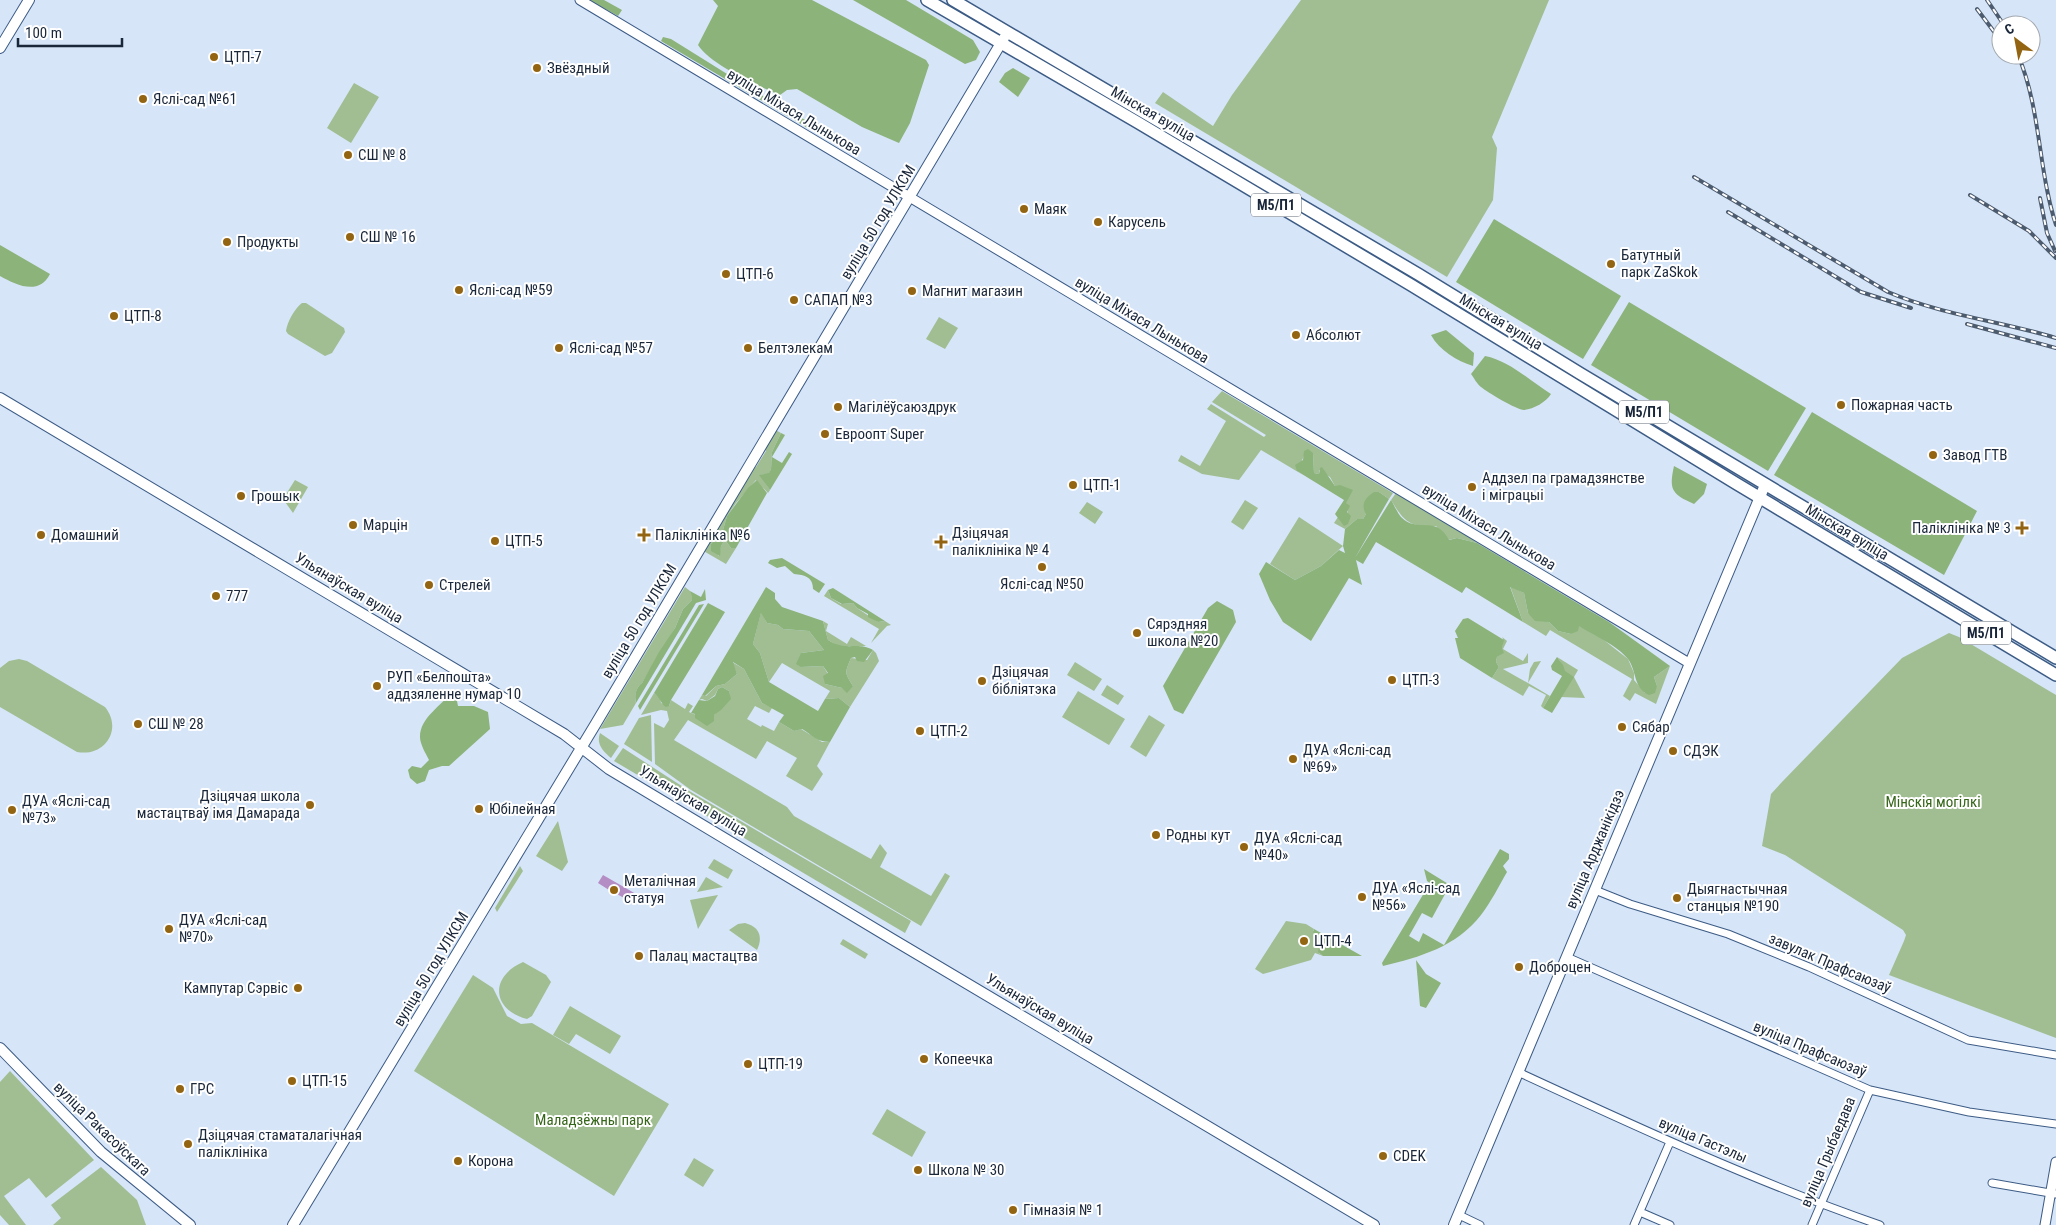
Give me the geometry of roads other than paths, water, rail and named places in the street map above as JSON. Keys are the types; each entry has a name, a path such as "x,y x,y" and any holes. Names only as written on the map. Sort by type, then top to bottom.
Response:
{"main road":[{"path":"0,48 29,0"},
{"name":"Мінская вуліца","path":"927,0 1137,122 2056,675"},
{"name":"Мінская вуліца","path":"954,0 1493,319 2056,658"},
{"name":"вуліца 50 год УЛКСМ","path":"294,1225 1008,32"},
{"path":"1137,122 1144,111"},
{"path":"1487,332 1486,322 1493,319"},
{"name":"Ульянаўская вуліца","path":"0,398 558,729 610,769 1374,1225"},
{"name":"вуліца Арджанікідзэ","path":"1454,1225 1765,484"},
{"name":"вуліца Ракасоўскага","path":"0,1048 101,1152 190,1225"}],"street":[{"name":"вуліца Міхася Лынькова","path":"580,0 1689,663"},
{"name":"завулак Прафсаюзаў","path":"1595,890 1630,904 1728,934 1808,967 1968,1040 2056,1055"},
{"name":"вуліца Прафсаюзаў","path":"1567,957 1870,1090 1969,1112 2056,1124"},
{"name":"вуліца Гастэлы","path":"1518,1072 1670,1142 1821,1205 1880,1225"},
{"name":"вуліца Грыбаедава","path":"1812,1225 1870,1090"},
{"path":"1634,1225 1670,1142"},
{"path":"2045,1225 2053,1194 2056,1162"},
{"path":"1992,1183 2053,1194"},
{"path":"1640,1212 1670,1225"},
{"path":"1459,1215 1480,1225"}],"railway":[{"path":"1987,0 1997,15"},
{"path":"1977,9 1991,28"},
{"path":"2021,65 2031,97 2050,204 2056,225"},
{"path":"1694,177 1888,292 1950,312 2056,338"},
{"path":"1970,195 2029,231 2056,258"},
{"path":"2040,198 2047,233 2055,251"},
{"path":"1728,212 1861,292 1911,308"},
{"path":"1967,324 2056,348"}],"place":[{"name":"ЦТП-7","path":"214,57"},
{"name":"Звёздный","path":"537,68"},
{"name":"Яслі-сад №61","path":"143,99"},
{"name":"СШ № 8","path":"348,155"},
{"name":"Маяк","path":"1024,209"},
{"name":"Карусель","path":"1098,222"},
{"name":"СШ № 16","path":"350,237"},
{"name":"Продукты","path":"227,242"},
{"name":"Батутный парк ZaSkok","path":"1611,264"},
{"name":"ЦТП-6","path":"726,274"},
{"name":"Яслі-сад №59","path":"459,290"},
{"name":"Магнит магазин","path":"912,291"},
{"name":"САПАП №3","path":"794,300"},
{"name":"ЦТП-8","path":"114,316"},
{"name":"Абсолют","path":"1296,335"},
{"name":"Яслі-сад №57","path":"559,348"},
{"name":"Белтэлекам","path":"748,348"},
{"name":"Пожарная часть","path":"1841,405"},
{"name":"Магілёўсаюздрук","path":"838,407"},
{"name":"Евроопт Super","path":"825,434"},
{"name":"Завод ГТВ","path":"1933,455"},
{"name":"ЦТП-1","path":"1073,485"},
{"name":"Аддзел па грамадзянстве і міграцыі","path":"1472,487"},
{"name":"Грошык","path":"241,496"},
{"name":"Марцін","path":"353,525"},
{"name":"Паліклініка № 3","path":"2022,528"},
{"name":"Домашний","path":"41,535"},
{"name":"Паліклініка №6","path":"644,535"},
{"name":"ЦТП-5","path":"495,541"},
{"name":"Дзіцячая паліклініка № 4","path":"941,542"},
{"name":"Яслі-сад №50","path":"1042,567"},
{"name":"Стрелей","path":"429,585"},
{"name":"777","path":"216,596"},
{"name":"Сярэдняя школа №20","path":"1137,633"},
{"name":"ЦТП-3","path":"1392,680"},
{"name":"Дзіцячая бібліятэка","path":"982,681"},
{"name":"РУП «Белпошта» аддзяленне нумар 10","path":"377,686"},
{"name":"СШ № 28","path":"138,724"},
{"name":"Сябар","path":"1622,727"},
{"name":"ЦТП-2","path":"920,731"},
{"name":"СДЭК","path":"1673,751"},
{"name":"ДУА «Яслі-сад №69»","path":"1293,759"},
{"name":"Дзіцячая школа мастацтваў імя Дамарада","path":"310,805"},
{"name":"Юбілейная","path":"479,809"},
{"name":"ДУА «Яслі-сад №73»","path":"12,810"},
{"name":"Родны кут","path":"1156,835"},
{"name":"ДУА «Яслі-сад №40»","path":"1244,847"},
{"name":"Металічная статуя","path":"614,890"},
{"name":"ДУА «Яслі-сад №56»","path":"1362,897"},
{"name":"Дыягнастычная станцыя №190","path":"1677,898"},
{"name":"ДУА «Яслі-сад №70»","path":"169,929"},
{"name":"ЦТП-4","path":"1304,941"},
{"name":"Палац мастацтва","path":"639,956"},
{"name":"Доброцен","path":"1519,967"},
{"name":"Кампутар Сэрвіс","path":"298,988"},
{"name":"Копеечка","path":"924,1059"},
{"name":"ЦТП-19","path":"748,1064"},
{"name":"ЦТП-15","path":"292,1081"},
{"name":"ГРС","path":"180,1089"},
{"name":"Дзіцячая стаматалагічная паліклініка","path":"188,1144"},
{"name":"CDEK","path":"1383,1156"},
{"name":"Корона","path":"458,1161"},
{"name":"Школа № 30","path":"918,1170"},
{"name":"Гімназія № 1","path":"1013,1210"}],"park label":[{"name":"Мінскія могілкі","path":"1933,802"},
{"name":"Маладзёжны парк","path":"593,1120"}]}
